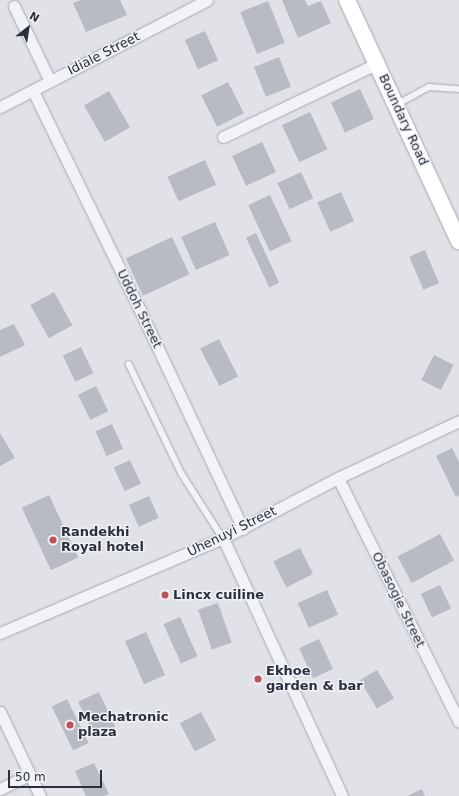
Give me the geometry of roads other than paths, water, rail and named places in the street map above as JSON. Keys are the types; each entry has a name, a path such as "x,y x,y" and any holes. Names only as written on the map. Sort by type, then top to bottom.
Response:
{"street":[{"name":"Idiale Street","path":"0,107 207,0"},
{"name":"Boundary Road","path":"347,0 459,241"},
{"path":"14,6 50,82"},
{"path":"223,137 376,64"},
{"name":"Uddoh Street","path":"33,91 139,308 243,529"},
{"name":"Uhenuyi Street","path":"0,633 243,529 338,478 459,421"},
{"name":"Obasogie Street","path":"338,478 459,722"},
{"path":"223,538 342,796"},
{"path":"0,712 40,796"},
{"path":"0,789 29,775"}],"lane":[{"path":"396,105 429,87 459,89"},
{"path":"129,364 182,474 223,538"}],"place":[{"name":"Randekhi Royal hotel","path":"53,540"},
{"name":"Lincx cuiline","path":"165,595"},
{"name":"Ekhoe garden & bar","path":"258,679"},
{"name":"Mechatronic plaza","path":"70,725"}]}
